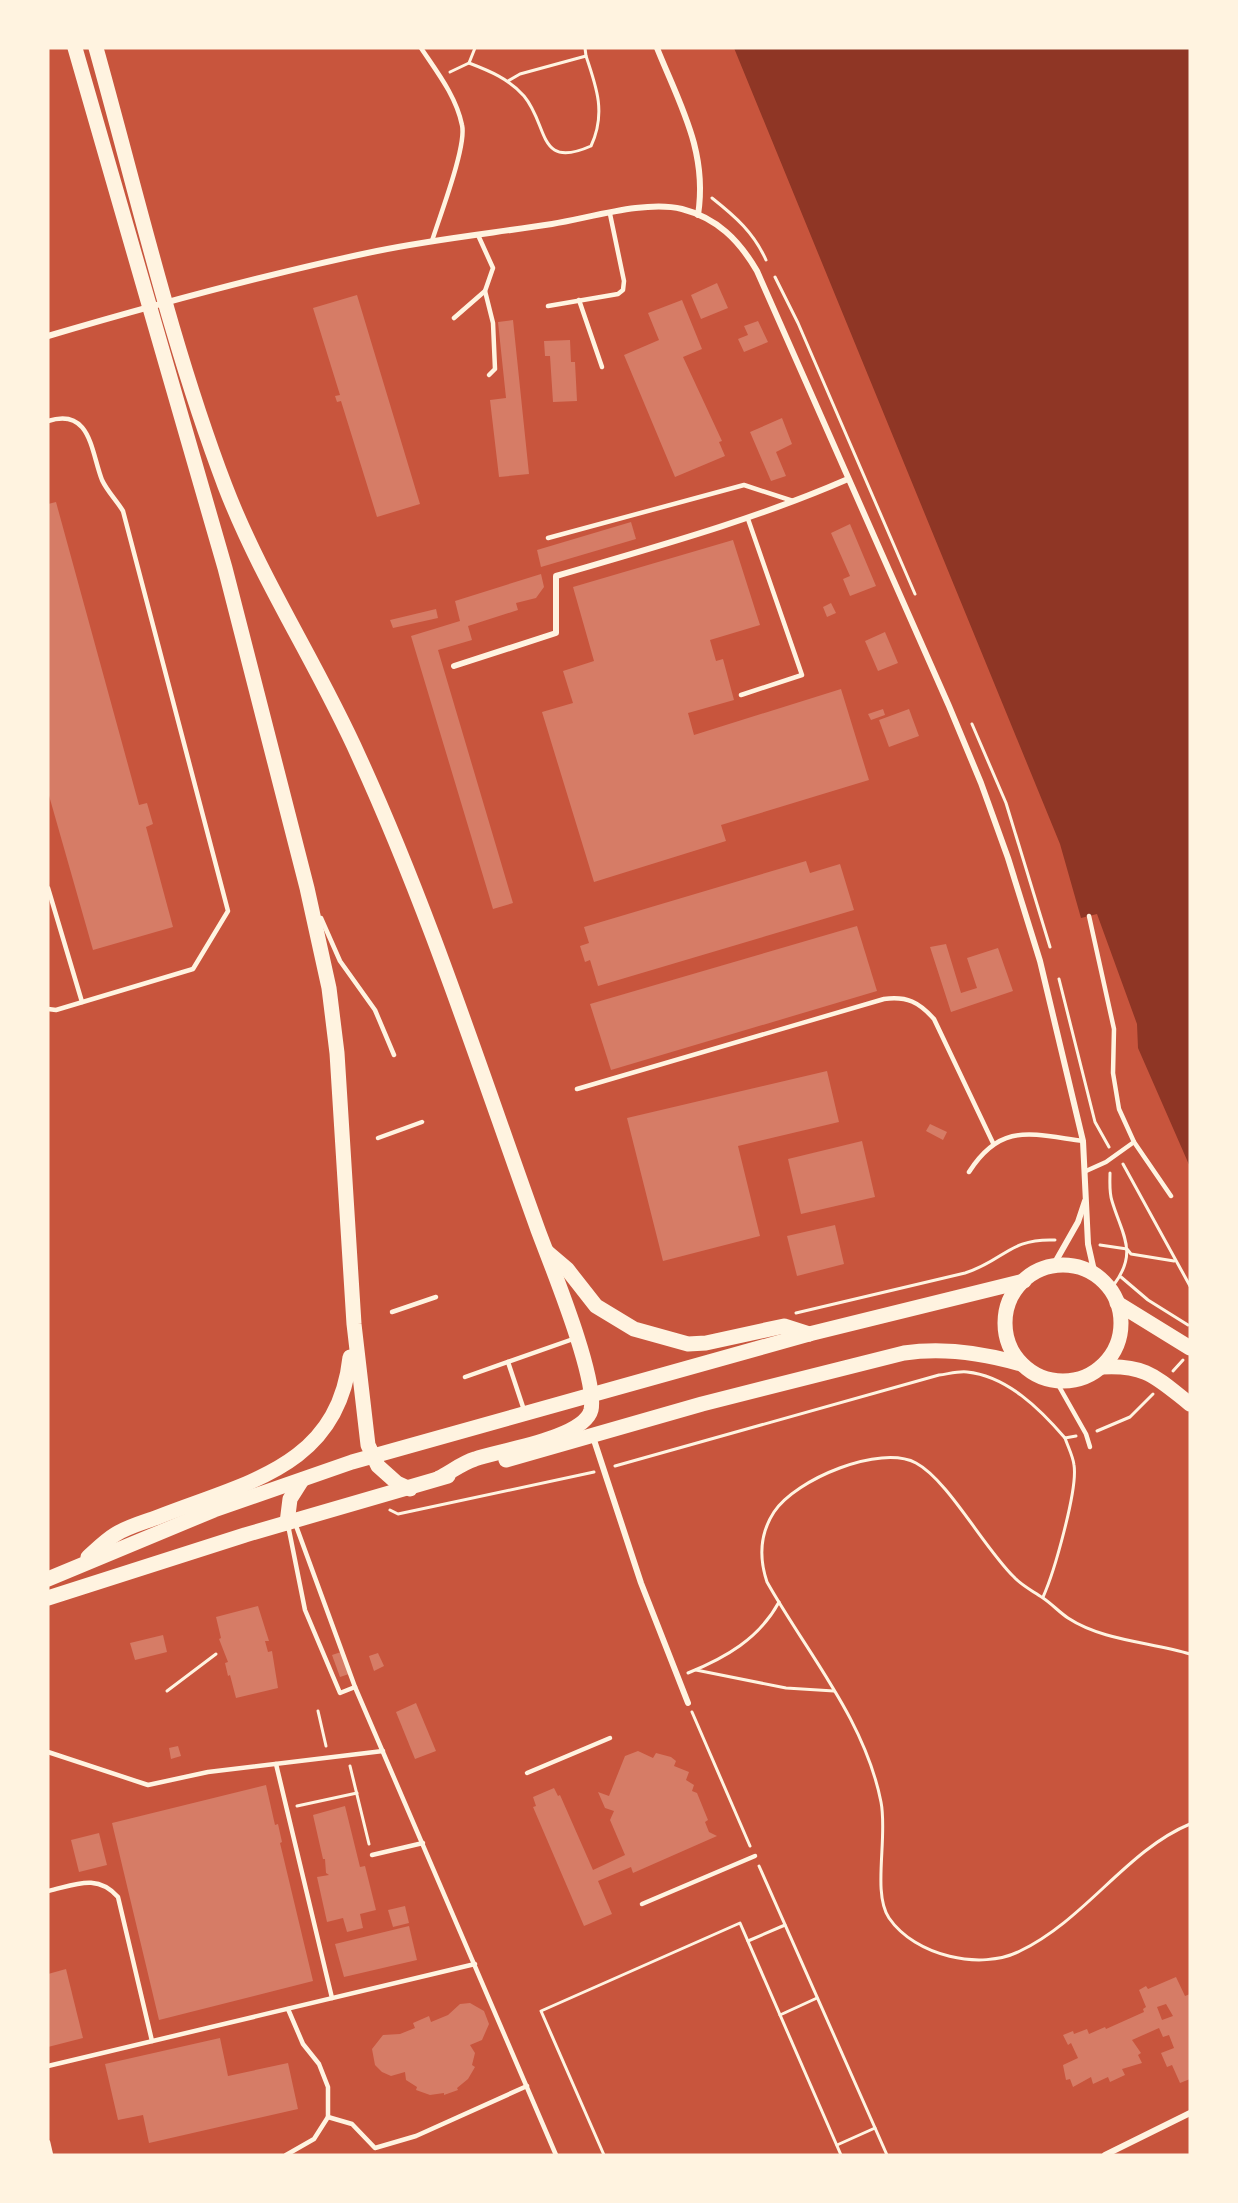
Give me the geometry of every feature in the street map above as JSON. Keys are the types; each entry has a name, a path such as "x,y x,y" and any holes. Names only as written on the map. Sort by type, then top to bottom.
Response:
{"main road":[{"path":"75,48 225,568 307,888 329,988 337,1053 360,1401 371,1457 384,1472 410,1489"},
{"path":"96,48 177,340 226,489 260,562 353,743 390,827 546,1251 576,1338 591,1396 591,1409 586,1422 570,1431 470,1460 439,1478"},
{"path":"546,1251 567,1269 596,1305 634,1329 688,1344 706,1343 784,1326 809,1334"},
{"path":"1021,1364 1010,1347 1005,1327 1008,1307 1024,1281 1033,1274 1053,1266 1075,1267 1095,1275 1114,1297 1188,1352"},
{"path":"48,1579 214,1509 371,1457 809,1334 1024,1281"},
{"path":"48,1598 291,1522 410,1489 439,1478 592,1437 702,1404 904,1353 933,1350 967,1352 1021,1364 1043,1378 1056,1381 1080,1379 1101,1367 1114,1352 1120,1333 1114,1297"},
{"path":"74,1568 116,1534 266,1475 311,1445 326,1429 345,1390 354,1324"},
{"path":"1101,1367 1137,1368 1163,1383 1190,1404"},
{"path":"291,1522 290,1499 302,1480"}],"street":[{"path":"657,48 697,150 702,181 698,215"},
{"path":"48,336 200,291 432,241 610,214 665,207 681,209 698,215 731,235 744,249 757,270 981,783 1040,961 1083,1141 1088,1244 1095,1275"},
{"path":"454,666 556,633 556,576 748,519 796,502 848,479"},
{"path":"1053,1266 1068,1241 1086,1198"},
{"path":"592,1437 688,1703"},
{"path":"1104,2155 1190,2113"}],"lane":[{"path":"421,48 450,92 463,128 456,168 432,241"},
{"path":"548,306 618,294 625,286 610,214"},
{"path":"454,318 485,291 493,268 478,235"},
{"path":"485,291 493,323 495,369 489,375"},
{"path":"579,300 602,367"},
{"path":"48,421 57,418 76,422 88,434 103,482 123,510 228,911 193,969 56,1010 48,1009"},
{"path":"548,538 744,485 796,502"},
{"path":"741,695 802,675 748,519"},
{"path":"48,888 82,1002"},
{"path":"307,888 340,961 375,1010 394,1055"},
{"path":"1089,915 1114,1029 1113,1073 1119,1109 1134,1142 1171,1196"},
{"path":"577,1089 873,1002 903,998 921,1005 934,1019 993,1143"},
{"path":"378,1138 422,1122"},
{"path":"969,1172 984,1150 993,1143 1016,1136 1083,1141"},
{"path":"1086,1171 1111,1159 1134,1142"},
{"path":"392,1312 436,1297"},
{"path":"465,1377 576,1338"},
{"path":"508,1362 525,1413"},
{"path":"1056,1381 1086,1434 1090,1447"},
{"path":"291,1522 305,1610 340,1693 355,1687"},
{"path":"291,1522 355,1687 556,2155"},
{"path":"526,1773 610,1738"},
{"path":"48,1752 148,1785 208,1772 383,1751"},
{"path":"276,1764 332,1998"},
{"path":"372,1855 423,1843"},
{"path":"642,1904 754,1856"},
{"path":"48,1891 94,1882 104,1884 118,1897 152,2041"},
{"path":"48,2066 475,1964"},
{"path":"286,2155 314,2139 328,2117 328,2087 318,2064 303,2044 288,2009"},
{"path":"328,2117 352,2124 375,2148 416,2136 527,2086"},
{"path":"48,2142 51,2155"}],"path":[{"path":"440,77 469,63 475,48"},
{"path":"469,63 508,81 524,96 537,115 546,145 558,154 578,152 591,146 598,132 600,113 598,91 585,48"},
{"path":"508,81 520,74 586,56"},
{"path":"1117,1155 1190,1286"},
{"path":"1111,1159 1112,1201 1124,1229 1126,1249 1114,1297"},
{"path":"787,1315 965,1273 981,1268 1014,1246 1031,1240 1068,1241"},
{"path":"1088,1244 1126,1249 1131,1254 1175,1261"},
{"path":"1120,1277 1148,1300 1190,1326"},
{"path":"1065,1438 1086,1434 1130,1417 1163,1383 1188,1352"},
{"path":"370,1499 398,1514 602,1470 939,1375 966,1372 992,1377 1012,1389 1049,1420 1065,1438 1074,1466 1073,1481 1060,1547 1042,1597"},
{"path":"1190,1654 1086,1626 1069,1618 1015,1578 940,1484 927,1471 901,1457 877,1457 798,1489 775,1510 763,1535 762,1566 767,1582 834,1691 865,1753 881,1802 884,1846 881,1897 884,1908 901,1930 926,1947 941,1953 984,1962 1004,1958 1023,1950 1076,1914 1149,1848 1190,1824"},
{"path":"678,1678 719,1660 757,1634 778,1602"},
{"path":"167,1691 216,1654"},
{"path":"696,1670 786,1688 834,1691"},
{"path":"688,1703 887,2155"},
{"path":"318,1711 329,1757"},
{"path":"348,1755 372,1855"},
{"path":"287,1808 357,1793"},
{"path":"604,2155 541,2011 740,1923 841,2155"},
{"path":"748,1941 785,1925"},
{"path":"780,2015 817,1998"},
{"path":"837,2145 875,2128"}],"shaded area":[{"path":"734,48 1190,48 1190,1167 1138,1048 1137,1024 1097,914 1081,918 1060,844"}],"building":[{"path":"717,283 728,308 701,319 691,295"},
{"path":"357,295 420,504 377,517 341,401 337,402 335,396 340,395 313,308"},
{"path":"682,300 702,349 683,357 722,441 719,442 725,456 675,477 624,355 659,340 648,313"},
{"path":"513,320 529,474 499,477 490,400 506,398 498,322"},
{"path":"758,321 768,342 744,352 738,339 748,335 744,326"},
{"path":"570,340 571,362 575,362 577,401 553,402 550,356 545,356 544,341"},
{"path":"782,418 792,444 776,452 786,476 771,481 750,432"},
{"path":"56,502 139,805 147,803 153,824 146,827 173,927 93,950 48,792 48,504"},
{"path":"631,522 636,539 541,567 537,550"},
{"path":"850,524 876,586 850,596 843,579 850,576 831,533"},
{"path":"733,540 760,625 710,640 716,661 723,659 734,700 688,713 694,735 841,689 869,780 721,825 726,841 594,882 542,712 573,703 563,671 594,661 573,587"},
{"path":"541,574 544,587 536,598 516,603 518,610 468,626 472,640 438,650 513,903 493,909 411,636 460,621 455,601"},
{"path":"831,603 836,613 827,617 823,607"},
{"path":"436,609 438,618 393,628 390,620"},
{"path":"885,632 898,663 878,671 865,641"},
{"path":"883,709 885,715 871,720 868,714"},
{"path":"909,709 919,736 889,747 879,720"},
{"path":"806,861 810,873 840,864 854,910 598,986 590,960 585,962 580,946 589,943 584,927"},
{"path":"857,926 877,991 611,1070 590,1004"},
{"path":"946,944 961,993 977,988 967,958 998,948 1013,991 951,1012 930,947"},
{"path":"827,1071 839,1122 738,1146 760,1236 663,1261 627,1118"},
{"path":"930,1124 947,1132 943,1140 926,1131"},
{"path":"862,1141 875,1197 801,1214 788,1159"},
{"path":"835,1225 844,1264 797,1276 787,1236"},
{"path":"258,1606 269,1641 265,1641 268,1652 272,1651 278,1688 236,1698 230,1675 228,1676 225,1663 228,1662 219,1639 221,1638 216,1617"},
{"path":"163,1635 167,1652 135,1660 130,1643"},
{"path":"341,1652 349,1674 340,1677 332,1655"},
{"path":"378,1653 384,1666 374,1671 369,1656"},
{"path":"416,1703 436,1751 415,1759 396,1712"},
{"path":"178,1746 181,1756 171,1759 169,1748"},
{"path":"638,1751 653,1758 656,1753 671,1757 676,1761 674,1766 689,1772 686,1780 694,1785 692,1791 697,1793 708,1820 705,1822 709,1832 717,1836 633,1873 631,1867 598,1881 612,1914 584,1926 533,1807 536,1806 533,1797 554,1788 558,1796 560,1795 593,1870 625,1855 610,1820 614,1811 605,1808 598,1792 609,1796 625,1756"},
{"path":"266,1785 275,1825 278,1824 282,1842 280,1843 313,1981 159,2020 112,1823"},
{"path":"345,1806 360,1867 365,1866 376,1910 360,1914 363,1928 347,1932 343,1918 327,1922 317,1877 329,1875 326,1873 325,1859 323,1859 313,1815"},
{"path":"99,1833 107,1865 79,1872 71,1840"},
{"path":"405,1906 409,1923 393,1927 388,1910"},
{"path":"409,1926 417,1960 344,1977 335,1944"},
{"path":"66,1969 83,2038 48,2047 48,1974"},
{"path":"1176,1977 1185,1996 1190,1994 1190,2079 1180,2083 1172,2065 1167,2067 1161,2053 1174,2048 1169,2035 1163,2037 1159,2028 1132,2040 1141,2053 1138,2055 1142,2063 1122,2069 1125,2075 1110,2082 1108,2077 1093,2084 1091,2077 1073,2087 1070,2079 1066,2080 1063,2065 1078,2058 1071,2043 1068,2045 1063,2035 1087,2029 1089,2034 1144,2012 1143,2009 1146,2007 1139,1990 1146,1986 1148,1989","holes":["1166,2004 1173,2016 1162,2020 1157,2007"]},
{"path":"470,2003 484,2011 489,2024 482,2040 470,2045 475,2053 472,2065 475,2067 468,2079 457,2088 458,2090 444,2095 444,2093 430,2095 416,2090 417,2087 406,2080 405,2072 391,2076 382,2072 375,2065 372,2049 383,2035 400,2034 415,2028 413,2023 429,2016 431,2022 448,2015 460,2004"},
{"path":"220,2038 228,2076 288,2063 298,2109 149,2143 143,2115 118,2120 105,2064"}]}
